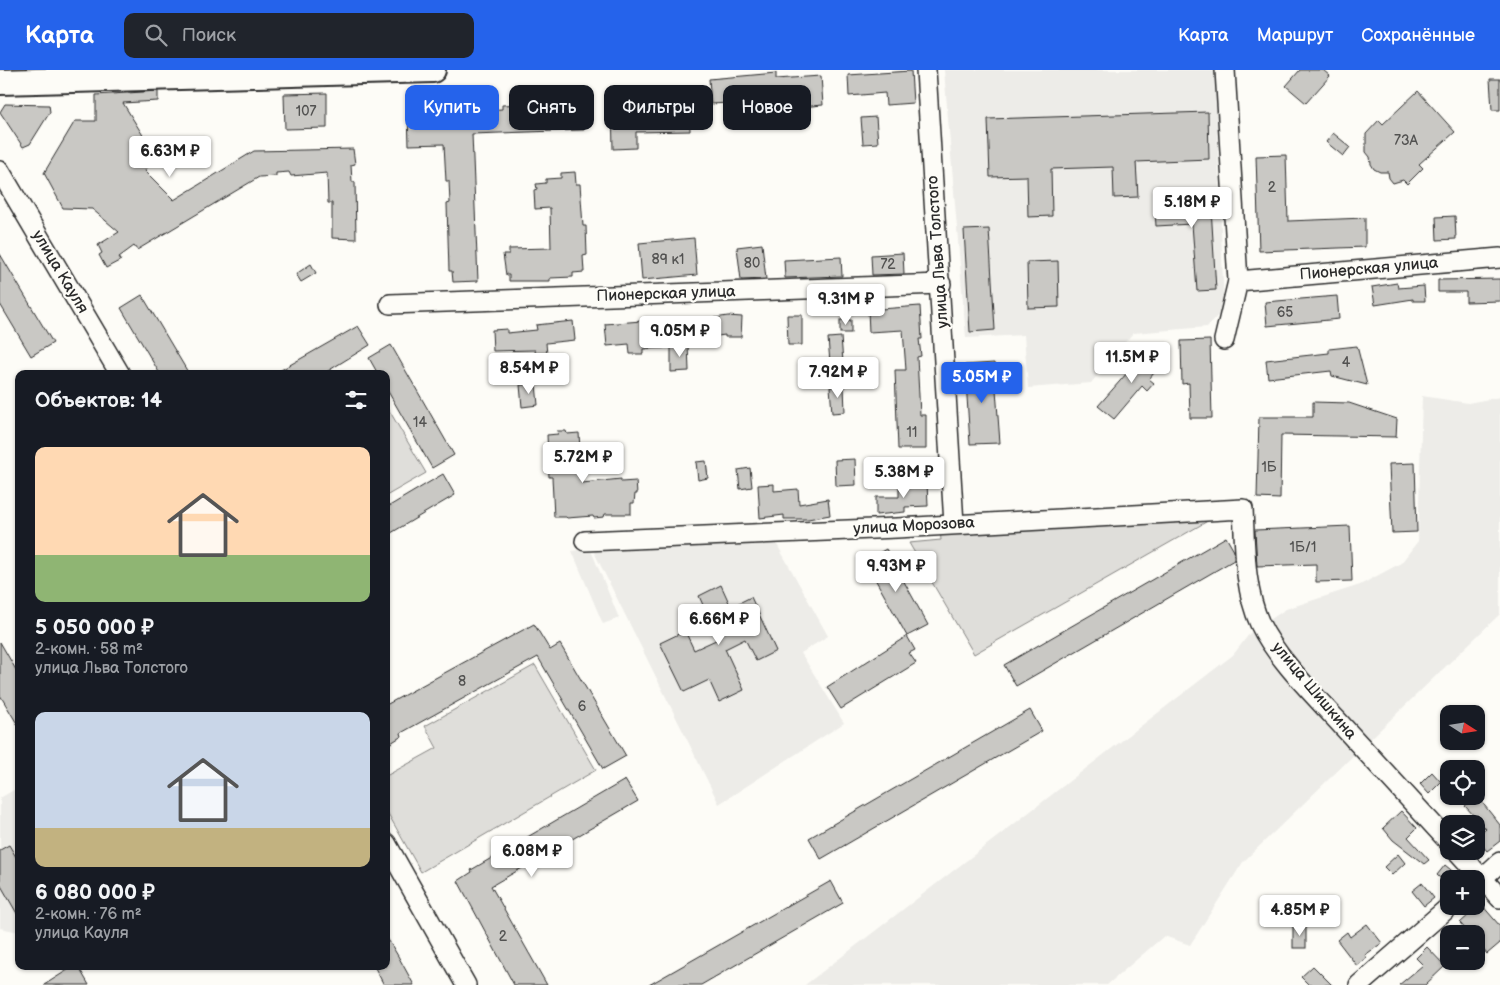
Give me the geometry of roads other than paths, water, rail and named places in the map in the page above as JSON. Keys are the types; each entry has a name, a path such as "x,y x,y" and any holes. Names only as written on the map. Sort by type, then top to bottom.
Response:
{"main road":[{"path":"0,82 433,70"}],"street":[{"name":"улица Льва Толстого","path":"926,70 941,284 954,524"},
{"path":"1224,340 1238,281 1225,70"},
{"name":"улица Кауля","path":"0,171 118,370"},
{"name":"Пионерская улица","path":"1238,281 1500,258"},
{"name":"Пионерская улица","path":"390,304 941,284"},
{"name":"улица Морозова","path":"585,541 1243,509"},
{"name":"улица Шишкина","path":"1243,509 1248,579 1251,597 1260,625 1277,650 1304,683 1440,832"},
{"path":"390,850 466,985"},
{"path":"1485,876 1500,862"},
{"path":"1485,886 1500,898"},
{"path":"1359,985 1440,915"}]}
